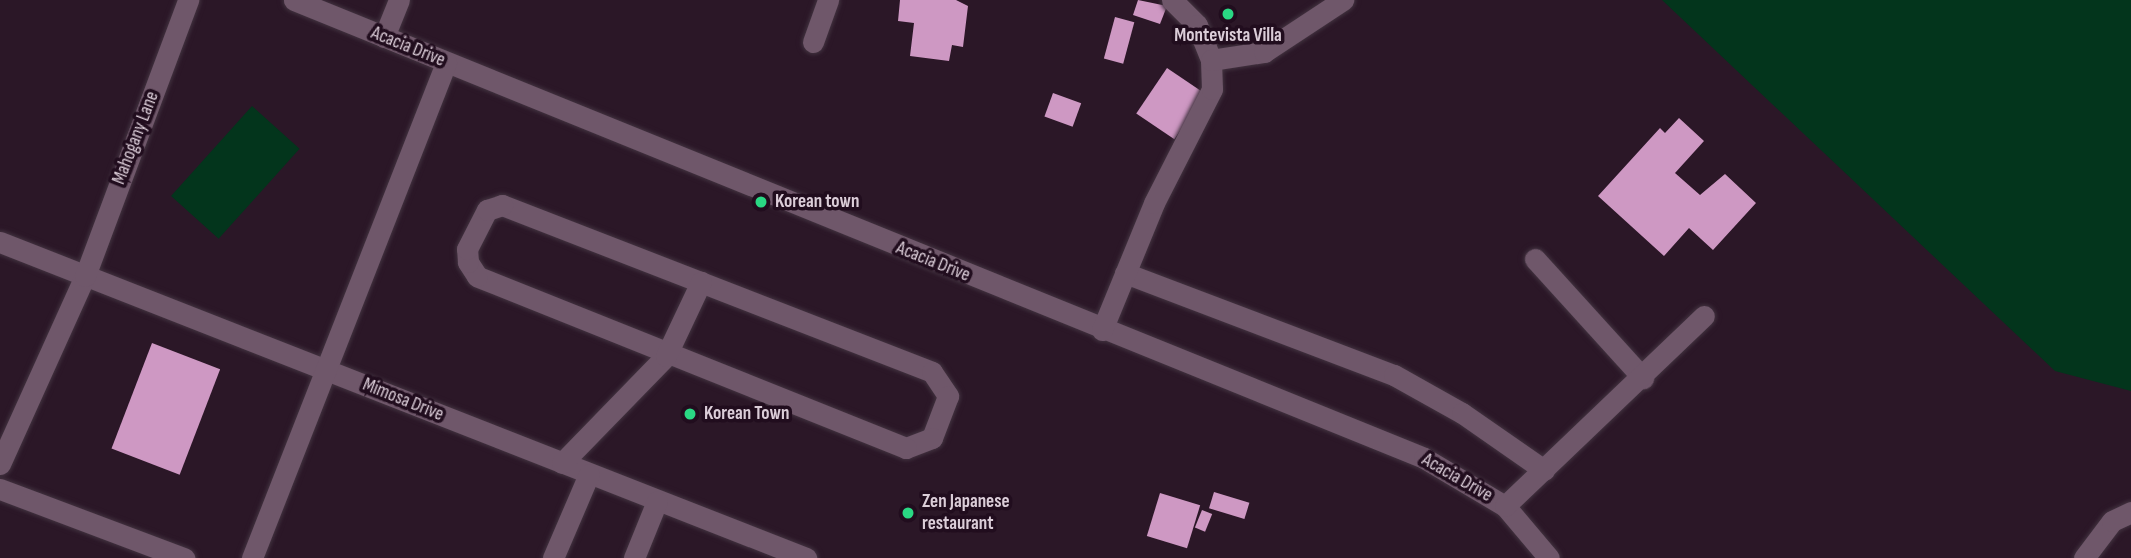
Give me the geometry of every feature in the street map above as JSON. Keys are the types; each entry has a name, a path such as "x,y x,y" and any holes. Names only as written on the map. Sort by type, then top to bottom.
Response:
{"street":[{"name":"Mahogany Lane","path":"0,464 85,275 188,0"},
{"name":"Acacia Drive","path":"294,0 1102,330 1424,458 1505,506 1549,558"},
{"path":"384,37 399,0"},
{"path":"813,42 828,0"},
{"path":"1102,330 1125,273 1212,89 1211,60 1197,25 1172,0"},
{"path":"1211,60 1264,52 1343,0"},
{"path":"252,558 446,63"},
{"path":"502,205 932,372 948,396 932,438 906,448 666,356 477,276 467,249 487,210 502,205"},
{"name":"Mimosa Drive","path":"0,242 806,558"},
{"path":"1535,259 1643,378"},
{"path":"1125,273 1394,375 1462,413 1544,470"},
{"path":"562,463 666,356 701,282"},
{"path":"1505,506 1643,378 1704,316"},
{"path":"553,558 589,474"},
{"path":"0,489 184,558"},
{"path":"634,558 657,501"},
{"path":"2084,558 2112,521 2131,512"}],"green space":[{"path":"1662,0 2131,0 2131,391 2055,371"},
{"path":"252,106 300,149 219,239 171,196"}],"building":[{"path":"900,0 956,0 968,6 963,47 952,45 949,61 910,56 914,23 898,21"},
{"path":"1138,0 1167,6 1160,24 1133,15"},
{"path":"1115,17 1134,22 1123,64 1104,59"},
{"path":"1167,68 1205,94 1174,139 1136,114"},
{"path":"1053,93 1081,103 1073,127 1044,116"},
{"path":"1679,118 1704,141 1675,173 1700,195 1725,174 1756,203 1713,250 1689,228 1664,256 1598,196 1660,128 1665,133"},
{"path":"152,343 220,369 180,475 112,448"},
{"path":"1214,492 1249,503 1244,519 1209,508"},
{"path":"1160,493 1200,505 1187,548 1147,536"},
{"path":"1202,510 1212,514 1205,532 1195,528"}],"place":[{"name":"Montevista Villa","path":"1228,14"},
{"name":"Korean town","path":"761,202"},
{"name":"Korean Town","path":"690,414"},
{"name":"Zen Japanese restaurant","path":"908,513"}]}
